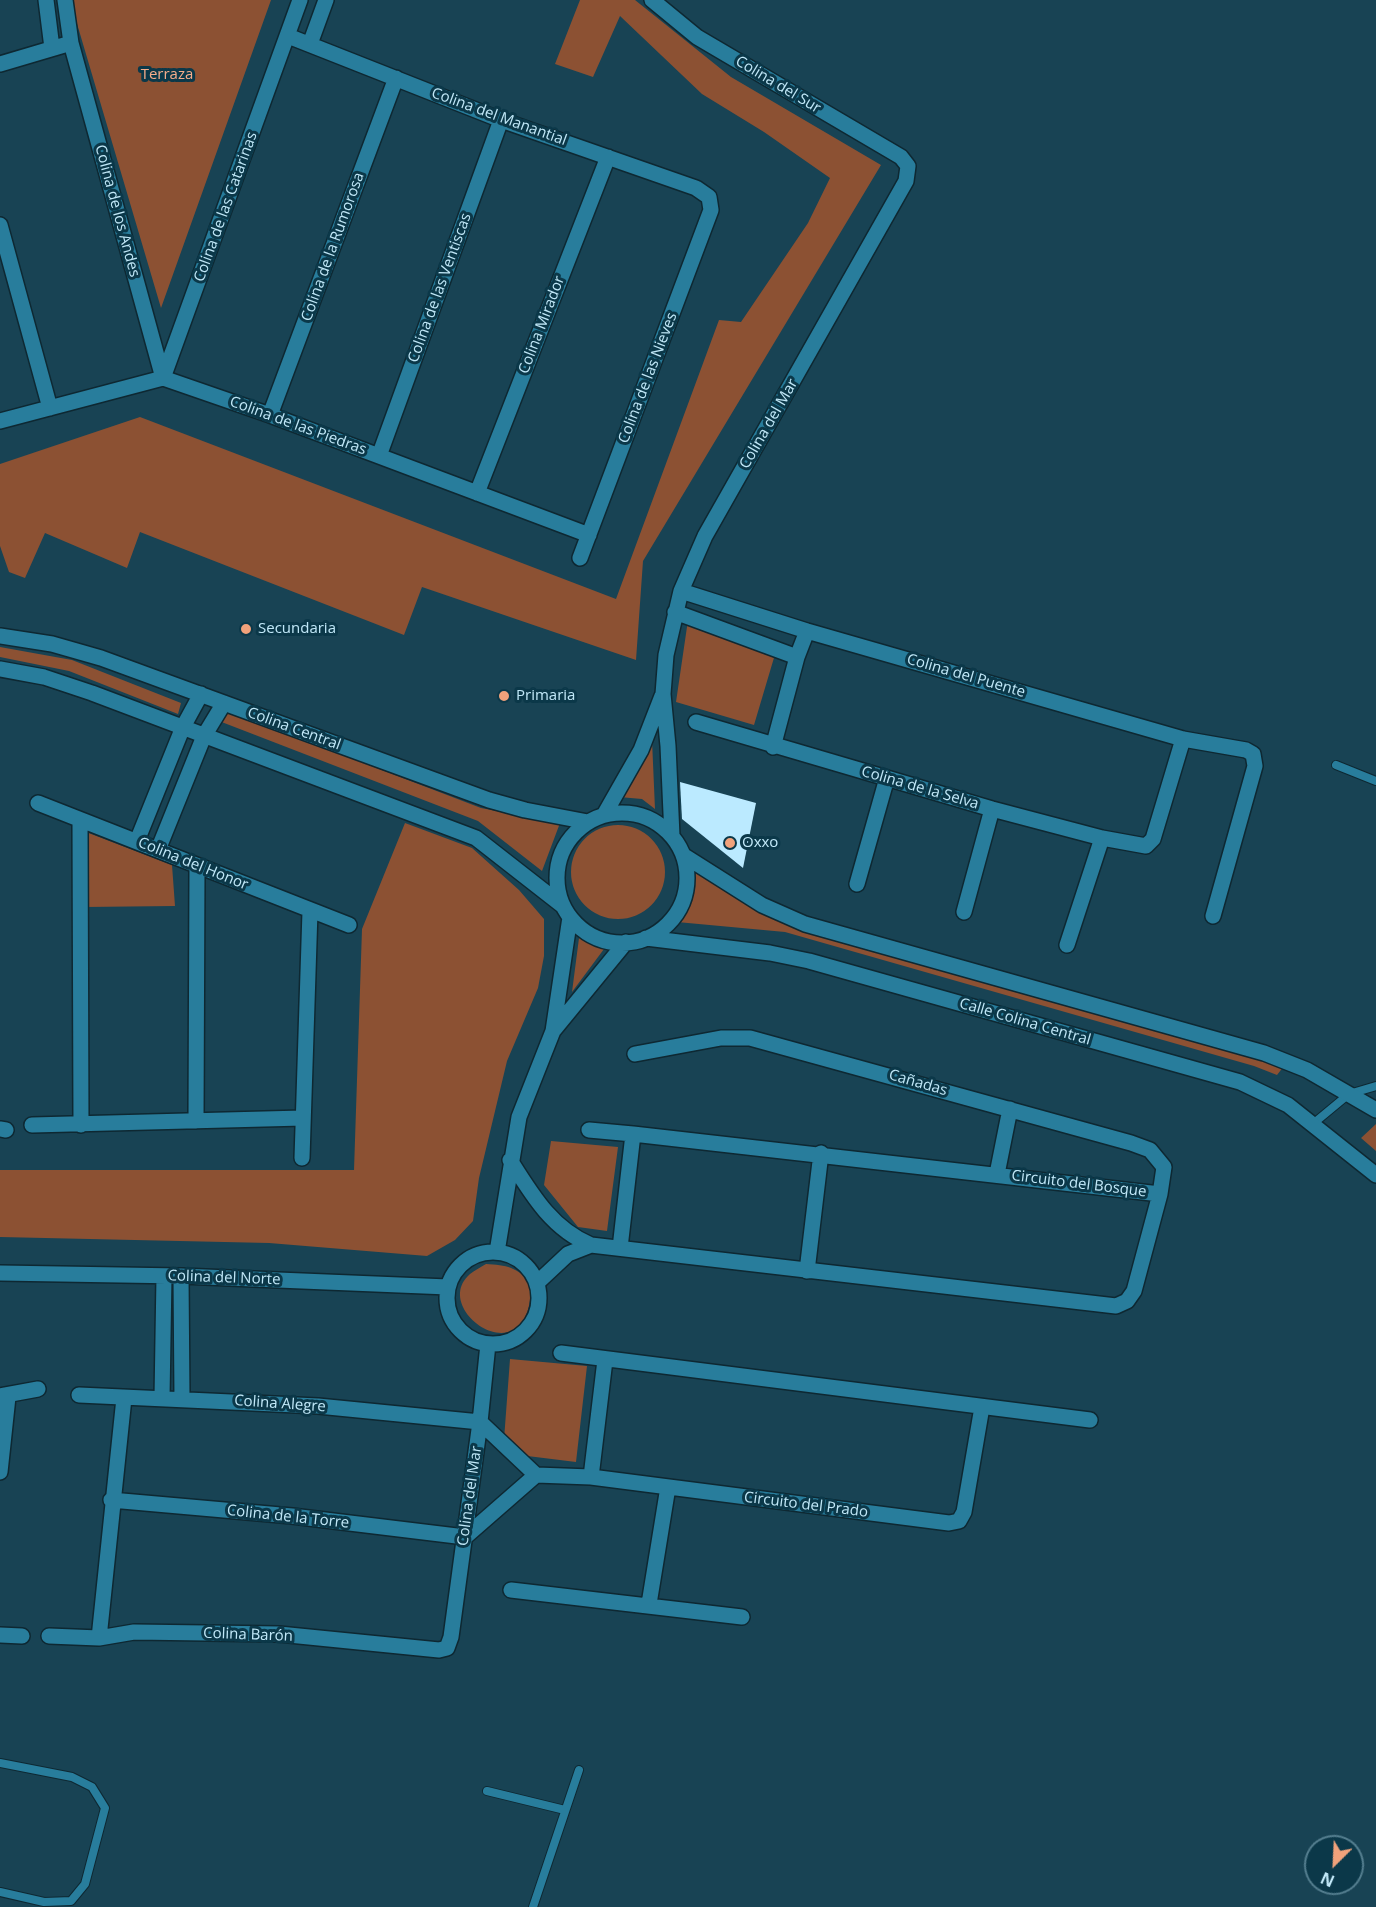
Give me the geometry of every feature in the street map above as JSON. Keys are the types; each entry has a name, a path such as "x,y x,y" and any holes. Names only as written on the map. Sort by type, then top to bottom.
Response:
{"street":[{"path":"46,0 52,48"},
{"name":"Colina de los Andes","path":"65,0 71,43 163,378"},
{"name":"Colina de las Catarinas","path":"163,378 300,0"},
{"path":"310,44 326,0"},
{"name":"Colina del Sur","path":"652,0 697,37 901,158 908,166"},
{"name":"Colina del Manantial","path":"288,36 501,120 696,188 709,197"},
{"path":"0,64 71,43"},
{"name":"Colina de la Rumorosa","path":"270,415 396,78"},
{"name":"Colina de las Ventiscas","path":"379,456 501,120"},
{"name":"Colina Mirador","path":"477,493 608,157"},
{"name":"Colina del Mar","path":"672,836 669,746 663,694 666,655 681,591 705,536 906,182 908,166"},
{"name":"Colina de las Nieves","path":"580,558 711,210 709,197"},
{"path":"0,225 50,408"},
{"path":"0,421 163,378"},
{"name":"Colina de las Piedras","path":"163,378 270,415 590,535"},
{"name":"Colina del Puente","path":"681,591 807,631 1183,738 1246,750 1253,754 1254,766 1213,916"},
{"path":"675,612 797,657"},
{"path":"773,747 797,657 807,631"},
{"name":"Colina Central","path":"0,636 52,644 101,658 489,800 525,810 588,822"},
{"path":"0,669 44,677 476,838 567,911 586,932 605,940 626,942 646,938 670,920 685,895 687,874 683,855 672,836 653,820 629,813 604,815 588,822 573,834 563,850 557,868 558,887 567,911 553,1031 519,1117 510,1161 497,1252"},
{"path":"137,841 183,727 201,694"},
{"name":"Colina del Mar","path":"604,815 641,750 663,694"},
{"path":"158,850 204,736 224,703"},
{"name":"Colina de la Selva","path":"696,722 773,747 992,810 1102,838 1146,846 1153,839 1183,738"},
{"path":"857,884 887,778"},
{"name":"Colina del Honor","path":"38,803 137,841 196,867 349,925"},
{"path":"964,912 992,810"},
{"path":"81,820 81,1125"},
{"path":"1067,945 1102,838"},
{"path":"683,855 762,905 805,924 1264,1053 1307,1070 1376,1110"},
{"path":"196,867 196,1121"},
{"path":"302,1158 310,911"},
{"name":"Calle Colina Central","path":"646,938 770,952 820,964 1240,1082 1288,1105 1314,1123 1376,1175"},
{"path":"553,1031 626,942"},
{"name":"Cañadas","path":"635,1054 721,1038 750,1038 1150,1150 1164,1167 1160,1194"},
{"path":"997,1174 1010,1109"},
{"path":"32,1125 303,1118"},
{"name":"Circuito del Bosque","path":"510,1161 534,1199 554,1222 573,1238 591,1245 1116,1306 1127,1301 1134,1291 1160,1194 821,1154 589,1130"},
{"path":"620,1248 633,1134"},
{"path":"807,1271 821,1154"},
{"path":"537,1283 568,1254 591,1245"},
{"path":"497,1252 522,1262 537,1283 538,1309 529,1327 514,1340 488,1344 469,1337 455,1325 449,1313 448,1287 453,1274 471,1256 497,1252"},
{"name":"Colina del Norte","path":"0,1273 181,1276 448,1287"},
{"path":"162,1398 164,1276"},
{"path":"181,1276 182,1398"},
{"name":"Colina del Mar","path":"447,1648 452,1637 488,1344"},
{"path":"561,1353 1090,1420"},
{"path":"591,1477 605,1360"},
{"path":"0,1472 4,1397 38,1389"},
{"name":"Colina Alegre","path":"79,1395 318,1406 480,1422"},
{"path":"99,1638 111,1500 124,1398"},
{"name":"Circuito del Prado","path":"536,1475 591,1477 949,1523 959,1521 964,1512 982,1407"},
{"path":"465,1537 536,1475 480,1422"},
{"path":"649,1604 668,1487"},
{"name":"Colina de la Torre","path":"111,1500 292,1516 465,1537"},
{"path":"511,1590 649,1604 742,1617"},
{"name":"Colina Barón","path":"49,1636 99,1638 134,1632 279,1634 439,1650 447,1648"},
{"path":"0,1635 22,1636"}],"lane":[{"path":"1336,765 1376,781"},
{"path":"1314,1123 1349,1094 1376,1086"},
{"path":"0,1762 72,1777 92,1787 105,1808 85,1884 71,1901 44,1902 0,1892"},
{"path":"533,1907 579,1770"},
{"path":"487,1791 565,1810"}],"green space":[{"name":"Terraza","path":"70,0 271,0 161,308"},
{"path":"580,0 635,0 731,77 881,165 643,561 636,660 422,587 404,635 140,532 127,568 45,533 25,578 9,572 0,546 0,464 140,417 616,599 719,320 741,322 808,223 830,178 764,132 702,94 620,16 593,77 555,64"},
{"path":"688,620 776,651 754,725 676,702"},
{"path":"0,647 72,660 181,703 178,714 69,671 0,657"},
{"path":"223,709 481,808 560,823 542,871 478,821 219,721"},
{"path":"652,740 655,809 642,799 619,797"},
{"path":"405,823 472,848 519,890 544,919 544,956 538,988 507,1061 479,1178 473,1221 455,1240 427,1256 269,1243 0,1237 0,1170 354,1170 362,929"},
{"path":"618,825 636,829 651,839 661,854 665,872 661,890 651,905 636,915 618,919 600,915 585,905 575,890 571,872 575,854 585,839 600,829"},
{"path":"86,832 172,865 175,906 84,907"},
{"path":"694,870 784,922 1284,1066 1277,1075 1254,1066 785,932 677,922 694,895"},
{"path":"579,938 604,949 572,992"},
{"path":"1376,1124 1376,1151 1361,1138"},
{"path":"551,1141 618,1147 607,1231 578,1227 544,1185"},
{"path":"486,1264 516,1270 531,1284 527,1313 516,1328 501,1333 485,1329 471,1319 462,1304 461,1289 470,1274"},
{"path":"510,1359 587,1366 576,1462 503,1453"}],"building":[{"name":"Oxxo","path":"680,782 756,803 743,868 682,819"}],"place":[{"name":"Secundaria","path":"246,629"},
{"name":"Primaria","path":"504,696"},
{"name":"Oxxo","path":"730,843"}]}
